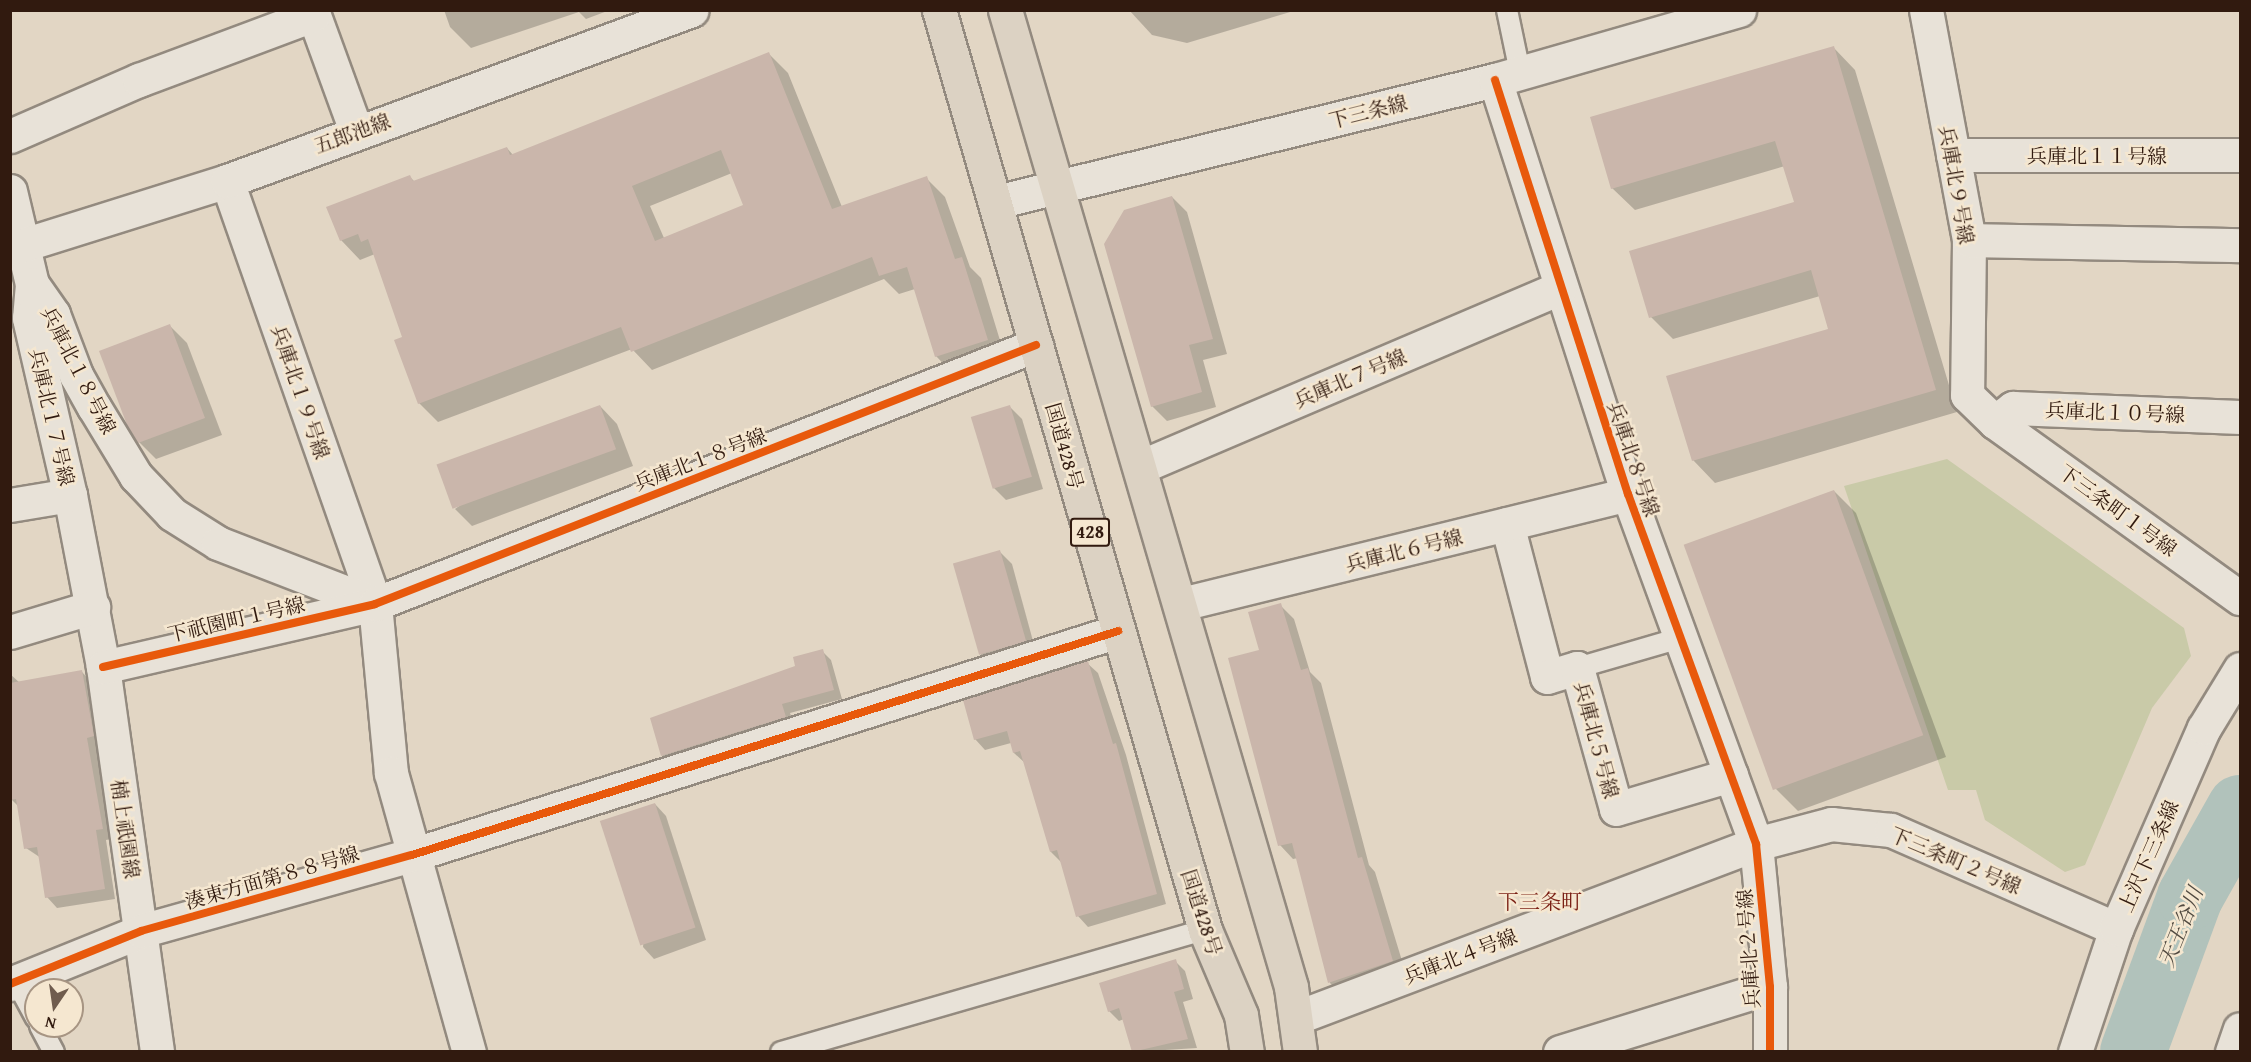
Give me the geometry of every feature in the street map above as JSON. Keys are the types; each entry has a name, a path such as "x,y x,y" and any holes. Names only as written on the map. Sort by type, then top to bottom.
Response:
{"highway":[{"name":"国道428号","path":"939,10 1205,930 1241,1015 1247,1052"},
{"path":"1005,10 1181,604 1298,1017 1300,1052"}],"street":[{"name":"五郎池線","path":"16,247 226,181 356,131 692,10"},
{"name":"兵庫北９号線","path":"1926,10 1969,240 1967,395 1995,422"},
{"path":"10,136 140,80 313,13 356,131"},
{"name":"下三条線","path":"996,202 1508,76 1720,13"},
{"name":"兵庫北８号線","path":"1508,76 1559,288 1628,494 1756,844"},
{"name":"兵庫北１１号線","path":"1953,155 2241,155"},
{"name":"兵庫北１９号線","path":"226,181 375,604 391,773 412,855 469,1052"},
{"name":"兵庫北１７号線","path":"10,191 16,247 32,284 29,318 93,607"},
{"path":"1969,240 2241,245"},
{"name":"兵庫北１８号線","path":"32,284 53,314 76,375 118,447 136,476 172,514 218,543 375,604 1036,345"},
{"name":"兵庫北７号線","path":"1140,467 1559,288"},
{"name":"兵庫北１０号線","path":"1995,422 2013,408 2241,417"},
{"name":"下三条町１号線","path":"1995,422 2241,598"},
{"name":"兵庫北６号線","path":"1181,604 1628,494"},
{"path":"10,505 70,495"},
{"name":"兵庫北５号線","path":"1507,524 1547,677 1577,668 1616,809 1731,775"},
{"name":"下祇園町１号線","path":"103,667 375,604"},
{"path":"10,632 93,607"},
{"name":"楠上祇園線","path":"93,607 157,1052"},
{"name":"湊東方面第８８号線","path":"13,983 141,931 412,855 1118,631"},
{"name":"上沢下三条線","path":"2075,1052 2116,929 2204,728 2241,669"},
{"name":"下三条町２号線","path":"1756,844 1831,824 1891,830 2116,929"},
{"name":"兵庫北４号線","path":"1298,1017 1756,844"},
{"name":"兵庫北２号線","path":"1756,844 1770,987 1770,1052"},
{"path":"1560,1052 1770,987"},
{"path":"2232,1052 2241,1029"}],"lane":[{"path":"1507,10 1508,76"},
{"path":"1577,668 1680,638"},
{"path":"781,1052 1205,930"},
{"path":"13,983 24,1000"},
{"path":"46,1038 54,1052"}],"green space":[{"path":"1947,459 2184,628 2191,656 2152,708 2085,865 2065,872 1985,820 1976,790 1948,790 1844,486"}],"building":[{"path":"1834,46 1936,390 1692,461 1666,376 1828,329 1811,270 1649,318 1629,251 1794,202 1775,141 1611,189 1590,117"},
{"path":"769,52 832,209 927,176 955,259 962,257 988,340 935,357 907,267 879,276 872,257 631,352 621,327 418,404 394,340 402,337 368,239 361,242 358,234 340,241 326,207 410,175 413,181 507,147 510,155","holes":["721,150 743,205 655,241 632,186"]},
{"path":"1172,196 1213,339 1189,345 1202,392 1151,407 1104,244 1124,210"},
{"path":"170,324 205,418 138,443 127,425 99,351"},
{"path":"600,405 616,449 453,509 436,465"},
{"path":"1010,405 1032,477 993,489 971,417"},
{"path":"1834,490 1923,735 1773,790 1684,545"},
{"path":"1000,550 1026,641 979,655 953,564"},
{"path":"1281,603 1301,670 1308,668 1358,858 1362,857 1393,961 1328,983 1292,843 1278,846 1228,658 1259,650 1248,612"},
{"path":"823,649 834,690 782,704 786,717 661,756 650,718 795,666 793,657"},
{"path":"1088,661 1113,744 1116,743 1157,894 1076,917 1057,850 1050,852 1020,751 1013,753 1007,731 974,740 963,700"},
{"path":"82,670 94,736 87,738 103,829 96,830 105,889 45,898 37,847 24,849 16,799 10,800 10,683"},
{"path":"655,803 695,928 640,946 600,821"},
{"path":"1176,959 1184,989 1174,992 1188,1039 1132,1052 1119,1008 1108,1012 1099,983"}],"waterway":[{"name":"天王谷川","path":"2133,1052 2190,897 2240,808"}],"cycle path":[{"path":"1495,80 1628,494 1756,844 1770,987 1770,1052"},
{"path":"103,667 375,604 1036,345"},
{"path":"10,984 141,931 412,855 1118,631"}],"district":[{"name":"下三条町","path":"1540,902"}]}
